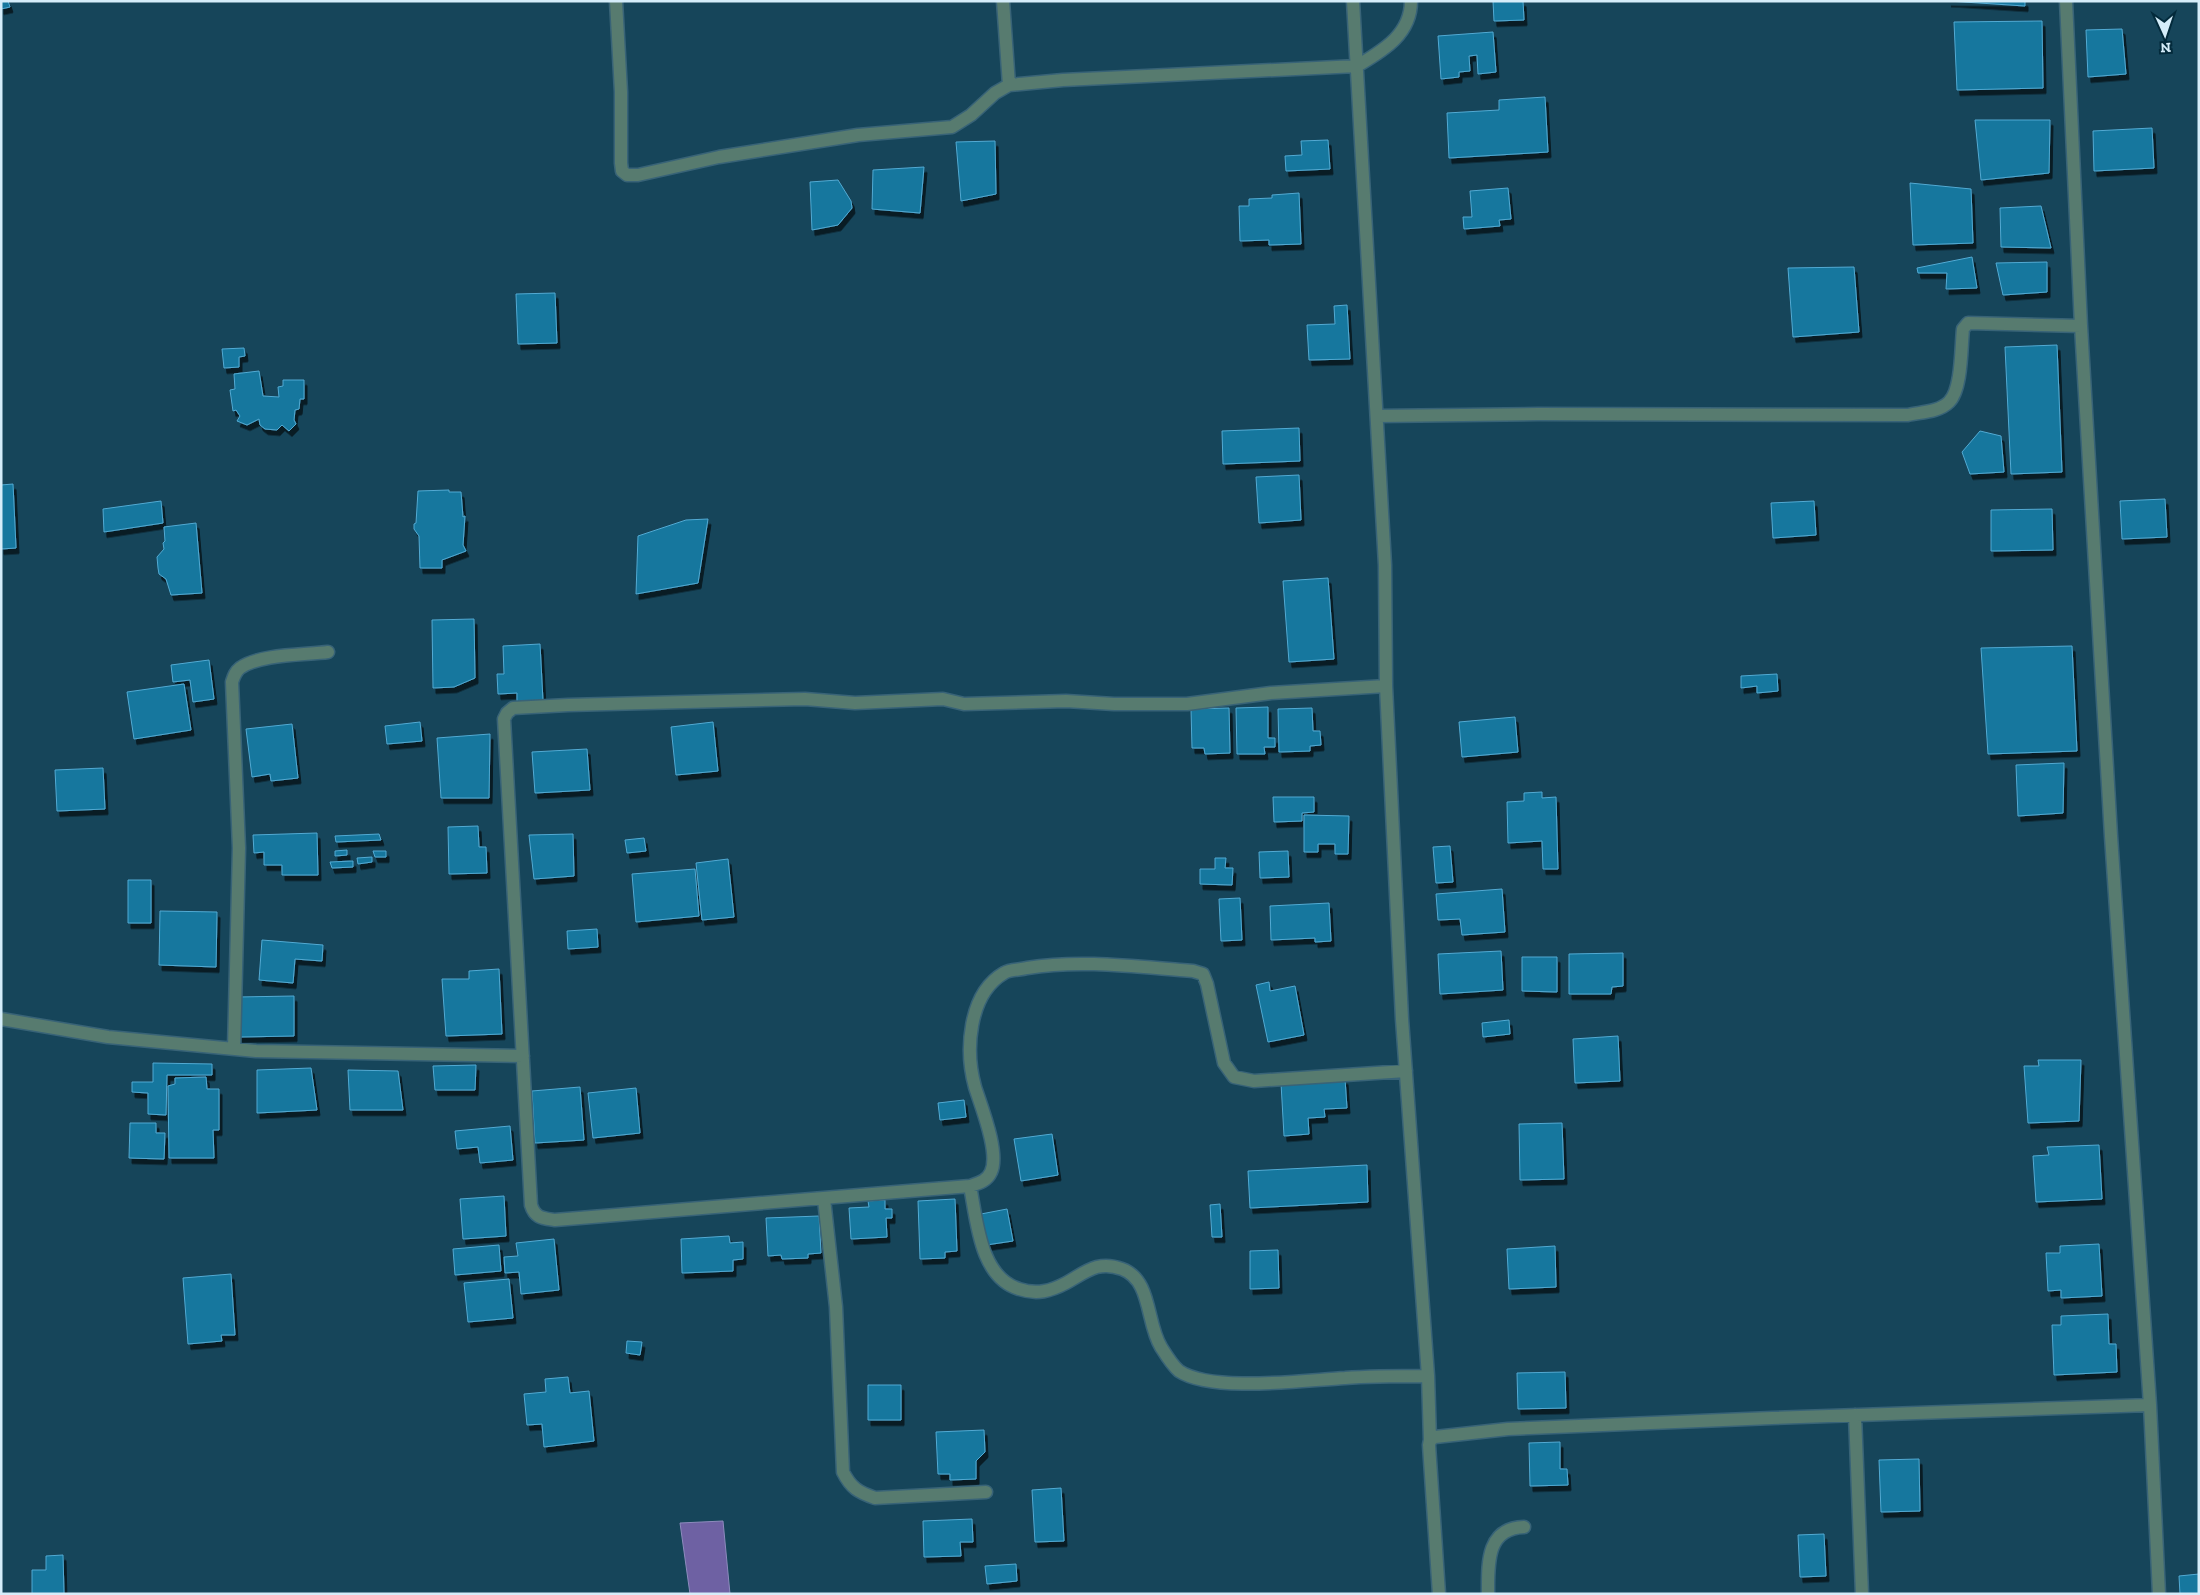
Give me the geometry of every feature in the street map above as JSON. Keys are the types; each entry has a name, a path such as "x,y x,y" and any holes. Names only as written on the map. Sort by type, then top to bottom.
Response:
{"street":[{"path":"616,1 621,163 622,171 627,175 638,175 718,157 858,135 952,127 971,115 995,93 1009,85 1063,80 1357,66 1388,47 1404,30 1411,1"},
{"path":"1003,1 1009,85"},
{"path":"1353,1 1385,565 1386,686 1402,1019 1428,1376 1429,1445 1439,1594"},
{"path":"2066,1 2081,326 2111,836 2150,1405 2158,1594"},
{"path":"1377,416 1538,414 1908,415 1937,409 1950,401 1957,384 1963,329 1968,323 2081,326"},
{"path":"234,1049 239,848 232,682 235,673 240,668 258,660 328,652"},
{"path":"1386,686 1271,694 1187,704 1114,704 1066,701 964,704 943,699 855,703 805,700 568,705 514,708 507,713 504,719 530,1205 534,1214 540,1218 555,1220 970,1186 984,1181 992,1171 992,1154 988,1128 975,1085 970,1054 974,1014 986,989 1005,972 1050,964 1193,971 1203,974 1207,984 1224,1063 1234,1077 1254,1081 1406,1071"},
{"path":"1,1019 108,1038 234,1049 523,1056"},
{"path":"970,1186 978,1228 991,1269 1007,1285 1030,1293 1051,1290 1098,1266 1106,1264 1123,1269 1133,1275 1141,1285 1156,1339 1166,1356 1179,1370 1192,1376 1206,1380 1261,1383 1344,1378 1428,1376"},
{"path":"824,1199 836,1307 843,1472 849,1485 858,1492 875,1498 986,1492"},
{"path":"1430,1440 1441,1436 1508,1429 2150,1405"},
{"path":"1855,1415 1862,1594"},
{"path":"1488,1594 1490,1555 1495,1541 1507,1530 1524,1527"}],"shaded area":[{"path":"723,1521 730,1594 690,1594 680,1523"}],"building":[{"path":"1,1 8,1 10,7 1,9"},
{"path":"1493,1 1523,1 1524,20 1494,21"},
{"path":"1948,1 2025,1 2025,6"},
{"path":"2042,21 2043,88 1957,90 1954,22"},
{"path":"2122,29 2126,74 2088,77 2086,30"},
{"path":"1493,32 1496,72 1478,74 1477,55 1469,56 1470,71 1459,72 1459,77 1441,79 1438,36"},
{"path":"1545,97 1548,152 1449,158 1447,113 1499,110 1499,100"},
{"path":"1975,120 2050,120 2049,173 1981,180"},
{"path":"2152,128 2154,168 2094,171 2093,131"},
{"path":"1328,140 1330,169 1286,171 1285,156 1302,155 1301,141"},
{"path":"995,141 996,194 961,201 956,142"},
{"path":"924,167 920,213 872,209 873,170"},
{"path":"838,180 851,201 852,208 838,225 812,230 810,182"},
{"path":"1910,183 1971,189 1973,243 1913,245"},
{"path":"1508,188 1511,219 1499,220 1500,226 1464,229 1463,217 1472,217 1470,191"},
{"path":"1299,193 1301,244 1269,245 1269,240 1240,241 1239,206 1249,206 1249,199 1272,198 1272,195"},
{"path":"2041,206 2051,248 2001,247 2000,208"},
{"path":"1972,257 1977,288 1946,289 1947,273 1918,273 1917,268"},
{"path":"2047,262 2047,292 2003,295 1996,263"},
{"path":"1854,267 1859,332 1793,337 1788,268"},
{"path":"555,293 557,343 518,344 516,294"},
{"path":"1347,305 1350,359 1309,360 1307,325 1335,324 1334,306"},
{"path":"2057,345 2062,472 2011,474 2005,347"},
{"path":"244,348 245,356 239,357 239,367 224,368 222,349"},
{"path":"259,371 263,396 279,397 278,387 283,386 283,380 304,380 304,399 300,399 299,409 295,410 294,420 296,424 289,431 282,425 277,430 265,429 260,425 259,419 247,425 237,421 240,416 236,410 233,411 230,390 235,389 234,374"},
{"path":"1299,428 1300,461 1223,464 1222,431"},
{"path":"1980,431 2001,436 2004,472 1970,474 1962,452"},
{"path":"1299,475 1301,520 1259,523 1256,477"},
{"path":"13,484 16,548 1,549 1,485"},
{"path":"449,490 449,492 461,492 463,517 465,516 463,545 466,551 442,560 442,568 420,568 419,536 414,529 418,491"},
{"path":"2165,499 2167,537 2122,539 2120,501"},
{"path":"161,501 163,523 104,532 103,509"},
{"path":"1814,501 1816,535 1773,538 1771,503"},
{"path":"2052,509 2053,550 1991,551 1991,510"},
{"path":"708,519 698,583 636,594 638,536 686,520"},
{"path":"196,523 202,593 171,595 166,579 159,574 158,568 157,557 164,549 164,527"},
{"path":"1328,578 1334,659 1289,662 1283,581"},
{"path":"474,619 475,678 454,687 433,688 432,620"},
{"path":"540,644 543,701 517,702 517,693 498,694 497,674 504,674 503,646"},
{"path":"2072,646 2077,751 1988,754 1981,648"},
{"path":"209,660 214,699 193,702 190,680 173,682 171,665"},
{"path":"1777,674 1778,691 1757,693 1757,686 1741,688 1741,676"},
{"path":"184,684 191,730 134,739 127,692"},
{"path":"1268,707 1268,738 1275,738 1275,747 1264,747 1265,754 1237,754 1236,708"},
{"path":"1229,708 1230,753 1205,754 1204,748 1192,748 1191,709"},
{"path":"1312,708 1313,731 1320,731 1321,745 1310,746 1310,751 1279,752 1278,709"},
{"path":"1515,717 1518,752 1462,757 1459,722"},
{"path":"420,722 422,741 387,744 385,726"},
{"path":"713,722 718,771 676,775 671,727"},
{"path":"292,724 298,778 271,781 270,774 252,777 246,729"},
{"path":"490,734 489,798 441,798 437,738"},
{"path":"587,749 590,790 535,793 532,752"},
{"path":"2064,763 2063,813 2018,816 2016,765"},
{"path":"103,768 105,809 57,811 55,770"},
{"path":"1542,792 1542,798 1556,797 1558,869 1543,869 1542,841 1508,843 1507,802 1524,801 1524,793"},
{"path":"1273,797 1314,797 1314,812 1302,813 1302,821 1274,822"},
{"path":"1304,815 1349,816 1348,854 1335,854 1335,844 1318,844 1318,852 1304,852"},
{"path":"478,826 479,847 486,847 487,873 449,874 448,827"},
{"path":"317,833 318,875 282,875 282,865 264,865 264,852 254,853 253,835"},
{"path":"379,834 381,840 336,842 335,836"},
{"path":"573,834 574,876 534,879 529,835"},
{"path":"644,838 646,851 627,853 625,840"},
{"path":"1450,846 1453,882 1436,883 1433,847"},
{"path":"347,850 347,855 335,856 335,851"},
{"path":"373,851 386,851 386,857 375,857"},
{"path":"1288,851 1289,877 1260,878 1259,852"},
{"path":"372,857 372,862 358,864 357,858"},
{"path":"1215,858 1226,858 1225,868 1233,868 1232,885 1200,884 1200,869 1215,869"},
{"path":"728,859 734,917 702,920 696,863"},
{"path":"353,861 353,867 332,868 330,862"},
{"path":"695,869 699,916 636,922 632,874"},
{"path":"128,880 151,880 151,923 128,923"},
{"path":"1502,889 1505,932 1462,935 1460,919 1438,920 1436,894"},
{"path":"1240,898 1242,940 1221,941 1219,899"},
{"path":"1329,903 1331,941 1315,942 1315,938 1271,940 1270,906"},
{"path":"160,911 217,912 216,967 159,965"},
{"path":"597,929 598,947 568,949 567,931"},
{"path":"262,940 323,945 322,961 295,959 293,983 259,980"},
{"path":"1501,951 1503,990 1440,994 1438,954"},
{"path":"1623,953 1623,986 1612,987 1611,994 1569,994 1569,954"},
{"path":"1522,957 1557,957 1557,992 1522,991"},
{"path":"499,969 502,1034 446,1036 442,979 469,979 469,971"},
{"path":"1269,982 1270,991 1295,986 1304,1035 1268,1042 1256,985"},
{"path":"294,996 294,1036 239,1037 238,997"},
{"path":"1509,1020 1510,1034 1483,1037 1482,1023"},
{"path":"1618,1036 1620,1081 1575,1083 1573,1039"},
{"path":"2038,1060 2081,1060 2079,1121 2028,1123 2024,1066 2039,1066"},
{"path":"153,1063 212,1064 212,1075 167,1075 166,1115 148,1114 148,1093 132,1092 132,1082 153,1082"},
{"path":"476,1065 475,1090 435,1090 433,1066"},
{"path":"311,1068 317,1110 257,1113 257,1070"},
{"path":"348,1070 398,1071 403,1110 350,1110"},
{"path":"206,1077 207,1089 219,1089 219,1130 213,1130 214,1158 169,1158 168,1086 175,1084 175,1078"},
{"path":"1345,1079 1347,1108 1324,1109 1325,1117 1308,1118 1309,1134 1284,1136 1281,1083"},
{"path":"580,1087 584,1140 535,1143 532,1091"},
{"path":"636,1088 640,1133 593,1138 588,1093"},
{"path":"964,1100 966,1117 940,1120 938,1103"},
{"path":"130,1123 156,1123 156,1133 165,1133 164,1159 129,1158"},
{"path":"1562,1123 1564,1179 1520,1180 1519,1124"},
{"path":"510,1126 513,1160 480,1163 478,1147 457,1149 455,1131"},
{"path":"1052,1134 1058,1175 1021,1181 1014,1139"},
{"path":"2099,1145 2102,1199 2036,1202 2033,1156 2049,1155 2047,1147"},
{"path":"1367,1165 1368,1202 1250,1208 1248,1171"},
{"path":"504,1196 506,1236 463,1239 460,1199"},
{"path":"955,1199 957,1251 945,1252 945,1258 920,1259 918,1201"},
{"path":"885,1200 885,1209 892,1209 892,1218 886,1218 887,1237 851,1239 849,1208 869,1207 868,1201"},
{"path":"1220,1204 1222,1237 1212,1237 1210,1205"},
{"path":"1007,1209 1013,1241 986,1245 981,1214"},
{"path":"819,1216 821,1253 808,1254 808,1258 782,1259 781,1255 768,1256 766,1218"},
{"path":"729,1236 730,1243 743,1242 743,1259 733,1260 733,1271 682,1273 681,1239"},
{"path":"554,1239 559,1290 521,1294 519,1272 505,1273 504,1257 518,1256 516,1243"},
{"path":"2099,1244 2102,1296 2061,1298 2061,1290 2048,1291 2046,1253 2060,1253 2060,1246"},
{"path":"499,1245 501,1271 455,1275 453,1249"},
{"path":"1555,1246 1556,1287 1509,1289 1507,1249"},
{"path":"1278,1250 1279,1288 1250,1289 1250,1251"},
{"path":"231,1274 235,1335 221,1335 222,1341 188,1344 183,1278"},
{"path":"509,1279 513,1318 468,1322 464,1283"},
{"path":"2108,1314 2109,1344 2116,1344 2117,1372 2054,1375 2052,1325 2061,1325 2061,1316"},
{"path":"627,1341 642,1342 640,1355 626,1353"},
{"path":"1565,1372 1566,1408 1518,1409 1517,1373"},
{"path":"568,1377 570,1393 589,1391 594,1441 544,1447 542,1424 527,1425 524,1394 546,1392 545,1379"},
{"path":"868,1385 901,1385 901,1420 868,1420"},
{"path":"984,1430 985,1452 976,1461 976,1479 950,1480 950,1474 938,1474 936,1432"},
{"path":"1560,1442 1560,1469 1567,1469 1568,1485 1530,1486 1529,1443"},
{"path":"1919,1459 1920,1511 1881,1512 1879,1460"},
{"path":"1061,1488 1064,1541 1035,1542 1032,1490"},
{"path":"972,1519 973,1542 960,1542 961,1556 924,1557 923,1521"},
{"path":"1824,1534 1826,1576 1800,1577 1798,1535"},
{"path":"63,1555 64,1594 32,1594 32,1570 46,1570 46,1556"},
{"path":"1016,1564 1017,1581 987,1584 985,1566"},
{"path":"2199,1574 2199,1594 2180,1594 2179,1576"}]}
